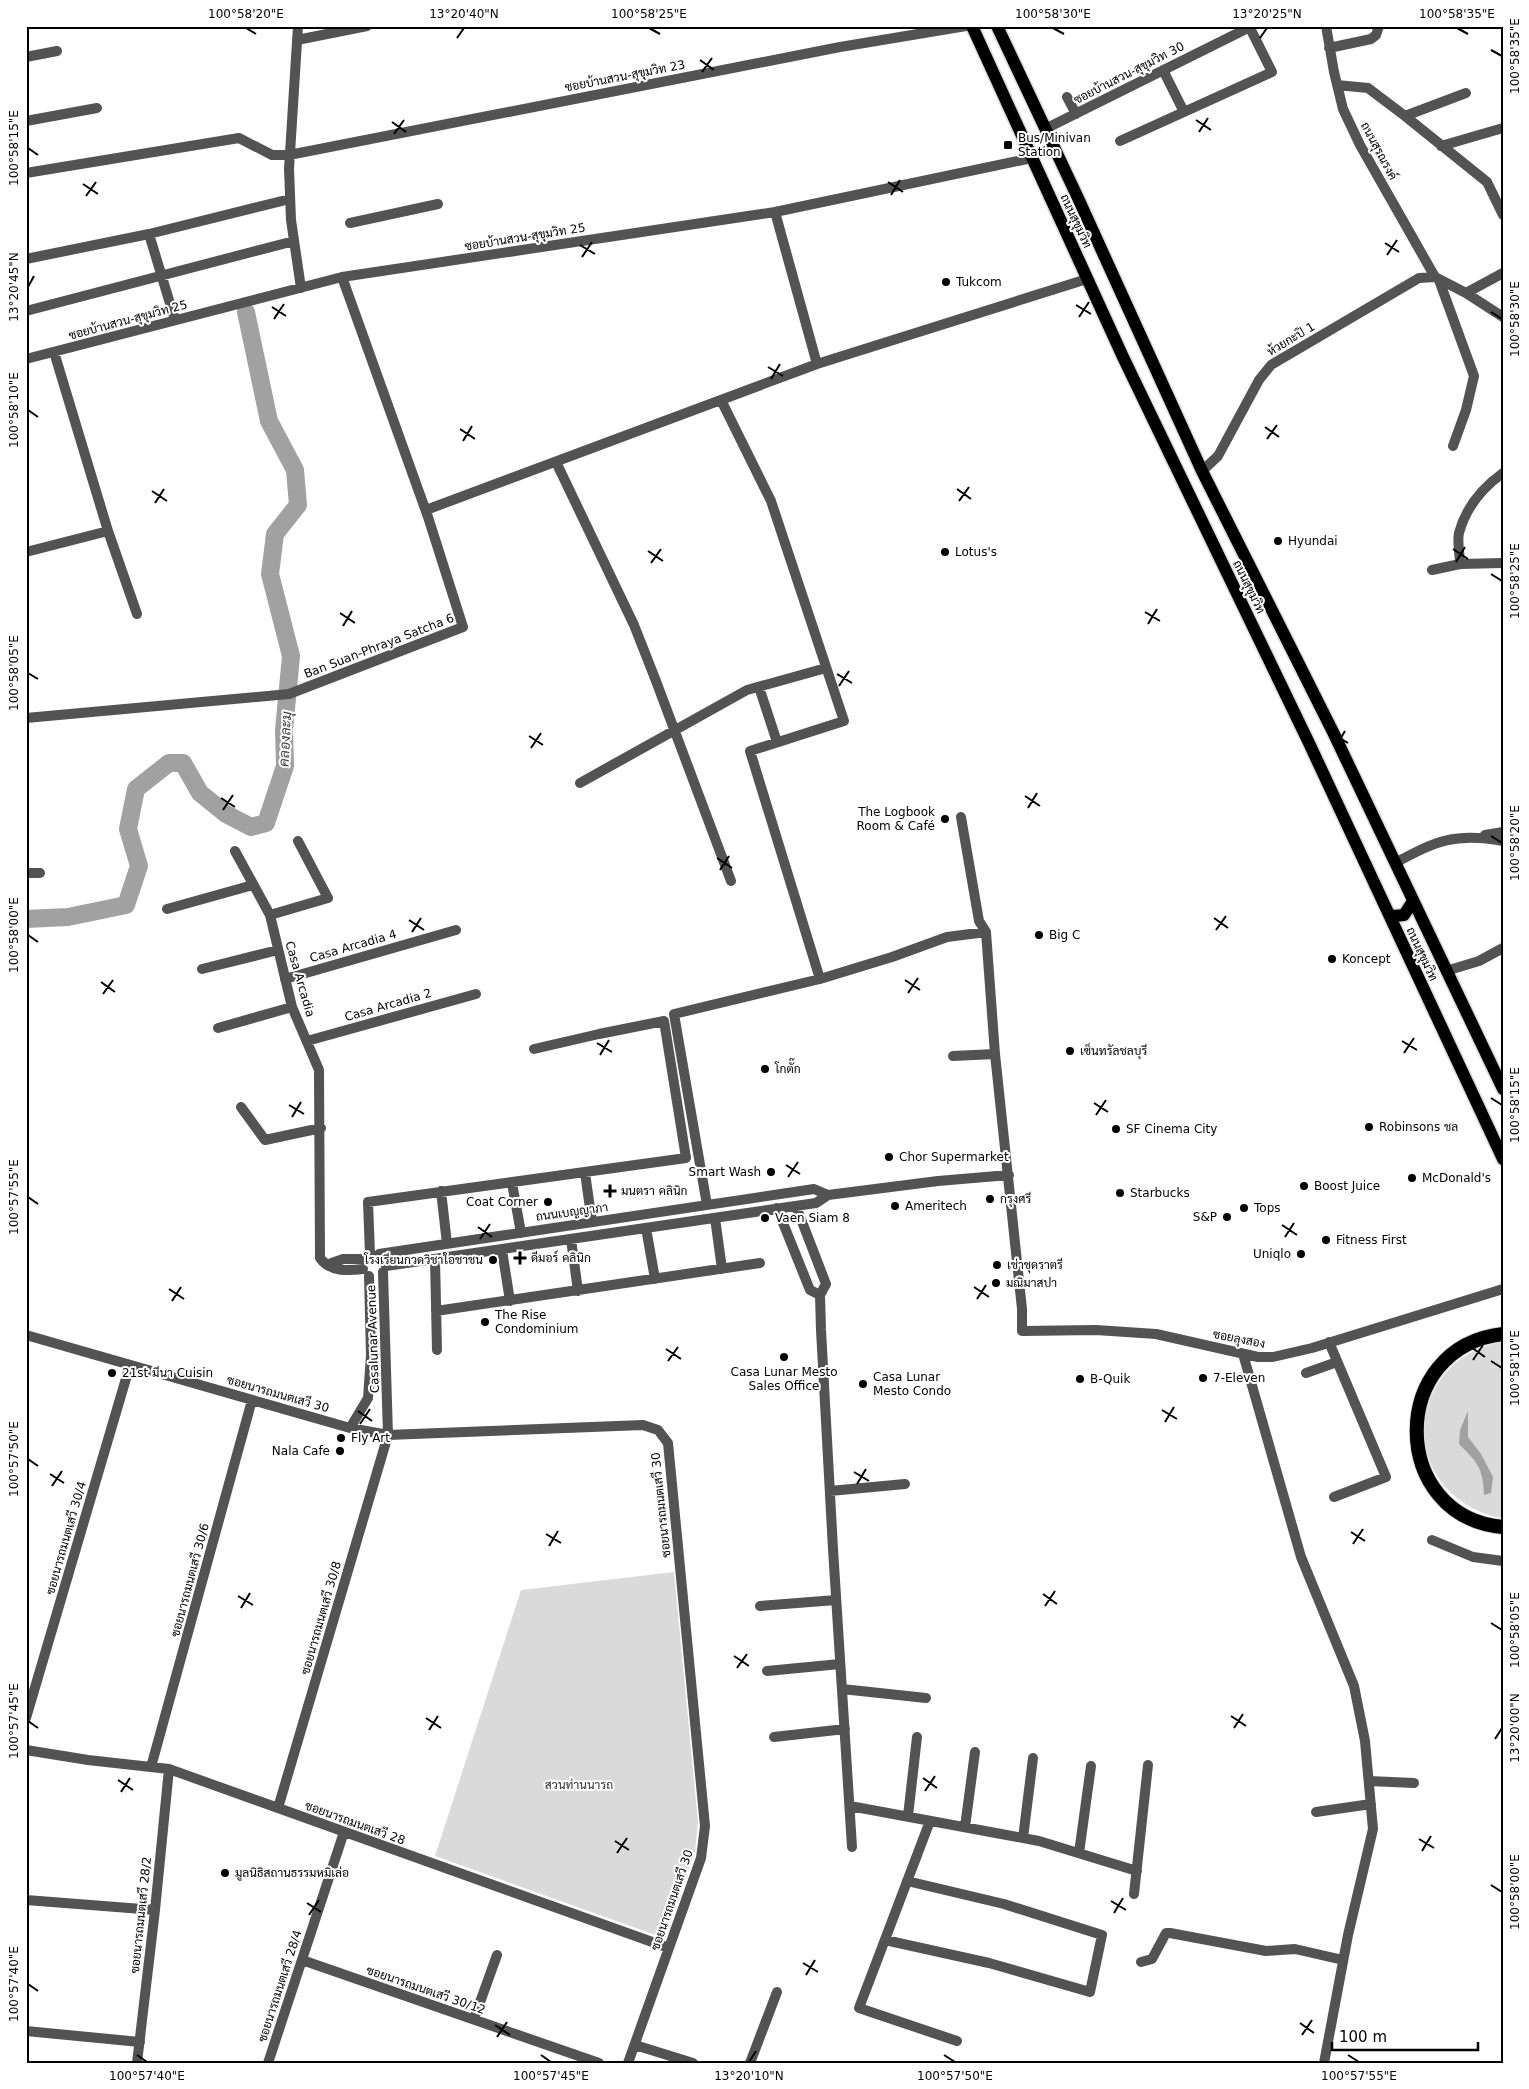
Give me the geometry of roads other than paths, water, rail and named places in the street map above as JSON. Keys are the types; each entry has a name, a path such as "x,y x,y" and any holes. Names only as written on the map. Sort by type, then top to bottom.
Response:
{"highway":[{"path":"1503,1334 1471,1343 1452,1354 1439,1366 1427,1383 1419,1404 1415,1433 1418,1451 1425,1470 1444,1499 1467,1517 1503,1527"}],"main road":[{"name":"ถนนสุขุมวิท","path":"972,26 1087,279 1503,1159"},
{"name":"ถนนสุขุมวิท","path":"996,26 1202,471 1333,732 1446,971 1500,1076 1503,1090"},
{"path":"1388,914 1394,916 1404,915 1413,901"}],"street":[{"path":"298,26 289,154 290,199 294,240 302,288"},
{"path":"297,40 367,26"},
{"name":"ซอยบ้านสวน-สุขุมวิท 23","path":"26,173 239,138 272,154 289,154 840,47 966,26"},
{"name":"ถนนสุรณรงค์","path":"1326,26 1343,109 1360,145 1437,279 1474,376 1466,410 1453,446"},
{"path":"1330,48 1371,39 1376,35 1379,26"},
{"path":"1120,141 1272,72 1250,27"},
{"name":"ซอยบ้านสวน-สุขุมวิท 30","path":"1045,129 1250,27"},
{"path":"26,57 58,51"},
{"path":"1163,70 1184,112"},
{"path":"1337,85 1368,88 1405,116 1487,182 1503,215"},
{"path":"1405,116 1466,93"},
{"path":"1067,97 1076,114"},
{"path":"26,121 97,108"},
{"path":"1442,146 1503,128"},
{"name":"ซอยบ้านสวน-สุขุมวิท 25","path":"26,359 342,277 775,212 1032,158"},
{"path":"26,260 149,234 290,199"},
{"path":"350,223 438,204"},
{"path":"775,212 818,364"},
{"path":"149,234 175,320"},
{"path":"26,311 161,277 294,240"},
{"path":"1466,293 1503,274"},
{"name":"Ban Suan-Phraya Satcha 6","path":"26,718 275,696 297,691 463,627 426,510 342,277"},
{"name":"ห้วยกะปิ 1","path":"1202,471 1218,456 1259,380 1271,365 1419,278 1437,279"},
{"path":"426,510 818,364 1087,279"},
{"path":"1437,279 1466,293 1503,317"},
{"path":"54,352 108,531 137,614"},
{"path":"720,400 771,502 844,721 750,750 820,979"},
{"path":"556,462 634,625 731,881"},
{"path":"1460,564 1459,534 1472,502 1490,482 1503,473"},
{"path":"26,552 108,531"},
{"path":"1432,570 1460,564 1503,563"},
{"path":"580,783 748,690 826,668"},
{"path":"759,687 777,742"},
{"path":"961,817 978,921 986,932 996,1054 1009,1175"},
{"path":"1395,863 1431,844 1503,832"},
{"path":"1479,836 1503,841"},
{"path":"270,915 328,898 298,841"},
{"name":"Casa Arcadia","path":"234,850 270,915 292,1007 319,1070 320,1258 324,1264 329,1264 343,1272 369,1262"},
{"path":"26,873 40,874"},
{"path":"167,909 253,885"},
{"name":"Casa Arcadia 4","path":"285,979 456,930"},
{"path":"707,1205 674,1014 820,979 892,957 947,937 986,932"},
{"path":"1446,971 1478,961 1503,948"},
{"path":"202,969 278,950"},
{"name":"Casa Arcadia 2","path":"307,1041 476,994"},
{"path":"218,1028 292,1007"},
{"path":"447,1244 441,1191 512,1183 686,1158 664,1021 534,1049"},
{"path":"953,1056 996,1054"},
{"path":"242,1107 266,1140 320,1128"},
{"path":"585,1173 592,1222"},
{"name":"ถนนเบญญาภา","path":"828,1195 814,1189 447,1244 369,1262 377,1276 385,1269 435,1260 816,1203 828,1195 938,1181 1009,1175"},
{"name":"ซอยลุงสอง","path":"1009,1175 1022,1309 1022,1331 1096,1330 1156,1334 1243,1354 1273,1357 1503,1289"},
{"path":"512,1183 521,1233"},
{"name":"Casalunar Avenue","path":"350,1428 368,1398 371,1355 368,1202 441,1191"},
{"path":"796,1206 826,1284 820,1295 836,1600 852,1847"},
{"path":"686,1208 688,1222"},
{"path":"777,1208 810,1290 820,1295"},
{"path":"715,1218 722,1269"},
{"path":"646,1228 655,1279"},
{"path":"542,1230 544,1243"},
{"path":"571,1240 578,1291"},
{"path":"502,1250 510,1301"},
{"path":"369,1262 384,1259 385,1269"},
{"path":"435,1260 437,1350"},
{"path":"436,1311 760,1263"},
{"name":"Casalunar Avenue","path":"385,1269 388,1435"},
{"name":"ซอยนารถมนตเสวี 30","path":"26,1334 350,1428 388,1435 643,1425 658,1430 668,1443 705,1826 701,1858 628,2063"},
{"path":"1329,1342 1386,1477 1334,1497"},
{"path":"1243,1354 1301,1557 1354,1686 1365,1741 1373,1829 1343,1960 1324,2063"},
{"path":"371,1355 386,1356"},
{"path":"1306,1373 1337,1362"},
{"name":"ซอยนารถมนตเสวี 30/4","path":"26,1718 130,1365"},
{"name":"ซอยนารถมนตเสวี 30/6","path":"151,1768 252,1400"},
{"name":"ซอยนารถมนตเสวี 30/8","path":"278,1808 388,1435"},
{"path":"830,1491 905,1484"},
{"path":"1432,1540 1473,1557 1503,1562"},
{"path":"760,1606 836,1600"},
{"path":"767,1672 840,1664"},
{"path":"842,1689 926,1698"},
{"path":"774,1737 844,1730"},
{"path":"908,1816 917,1737"},
{"name":"ซอยนารถมนตเสวี 28","path":"26,1750 169,1770 669,1948"},
{"path":"965,1827 975,1752"},
{"path":"1023,1838 1033,1758"},
{"path":"1134,1894 1148,1765"},
{"path":"1079,1854 1090,1766"},
{"name":"ซอยนารถมนตเสวี 28/2","path":"137,2063 169,1770"},
{"path":"1369,1781 1414,1783"},
{"path":"1316,1812 1371,1804"},
{"path":"850,1806 1023,1838 1137,1871"},
{"path":"930,1820 859,2008 957,2041"},
{"name":"ซอยนารถมนตเสวี 28/4","path":"268,2063 344,1832"},
{"path":"885,1940 989,1963 1090,1992 1102,1935 1004,1904 907,1882"},
{"path":"26,1900 155,1910"},
{"path":"1141,1962 1152,1959 1166,1933 1266,1951 1295,1949 1343,1960"},
{"path":"474,2019 497,1955"},
{"name":"ซอยนารถมนตเสวี 30/12","path":"302,1960 599,2063"},
{"path":"750,2063 777,1992"},
{"path":"26,2031 140,2042"},
{"path":"635,2045 693,2063"}],"waterway":[{"name":"คลองละมุ","path":"26,919 68,917 126,905 139,866 128,829 136,789 169,763 183,763 200,793 226,814 251,827 266,823 285,766 284,730 291,656 270,574 275,534 298,505 295,470 269,421 246,312"}],"place":[{"name":"Bus/Minivan Station","path":"1008,145"},
{"name":"Tukcom","path":"946,282"},
{"name":"Hyundai","path":"1278,541"},
{"name":"Lotus's","path":"945,552"},
{"name":"The Logbook Room & Café","path":"945,819"},
{"name":"Big C","path":"1039,935"},
{"name":"Koncept","path":"1332,959"},
{"name":"เซ็นทรัลชลบุรี","path":"1070,1051"},
{"name":"โกตั๊ก","path":"765,1069"},
{"name":"Robinsons ชล","path":"1369,1127"},
{"name":"SF Cinema City","path":"1116,1129"},
{"name":"Chor Supermarket","path":"889,1157"},
{"name":"Smart Wash","path":"771,1172"},
{"name":"McDonald's","path":"1412,1178"},
{"name":"Boost Juice","path":"1304,1186"},
{"name":"มนตรา คลินิก","path":"610,1191"},
{"name":"Starbucks","path":"1120,1193"},
{"name":"กรุงศรี","path":"990,1199"},
{"name":"Coat Corner","path":"548,1202"},
{"name":"Ameritech","path":"895,1206"},
{"name":"Tops","path":"1244,1208"},
{"name":"S&P","path":"1227,1217"},
{"name":"Vaen Siam 8","path":"765,1218"},
{"name":"Fitness First","path":"1326,1240"},
{"name":"Uniqlo","path":"1301,1254"},
{"name":"ดีมอร์ คลินิก","path":"520,1258"},
{"name":"โรงเรียนกวดวิชาใอชาชน","path":"493,1260"},
{"name":"เช่าชุดราตรี","path":"997,1265"},
{"name":"มณิมาสปา","path":"996,1283"},
{"name":"The Rise Condominium","path":"485,1322"},
{"name":"Casa Lunar Mesto Sales Office","path":"784,1357"},
{"name":"21st มีนา Cuisin","path":"112,1373"},
{"name":"7-Eleven","path":"1203,1378"},
{"name":"B-Quik","path":"1080,1379"},
{"name":"Casa Lunar Mesto Condo","path":"863,1384"},
{"name":"Fly Art","path":"341,1438"},
{"name":"Nala Cafe","path":"340,1451"},
{"name":"มูลนิธิสถานธรรมหมิเล่อ","path":"225,1873"}],"park label":[{"name":"สวนท่านนารถ","path":"579,1785"}]}
